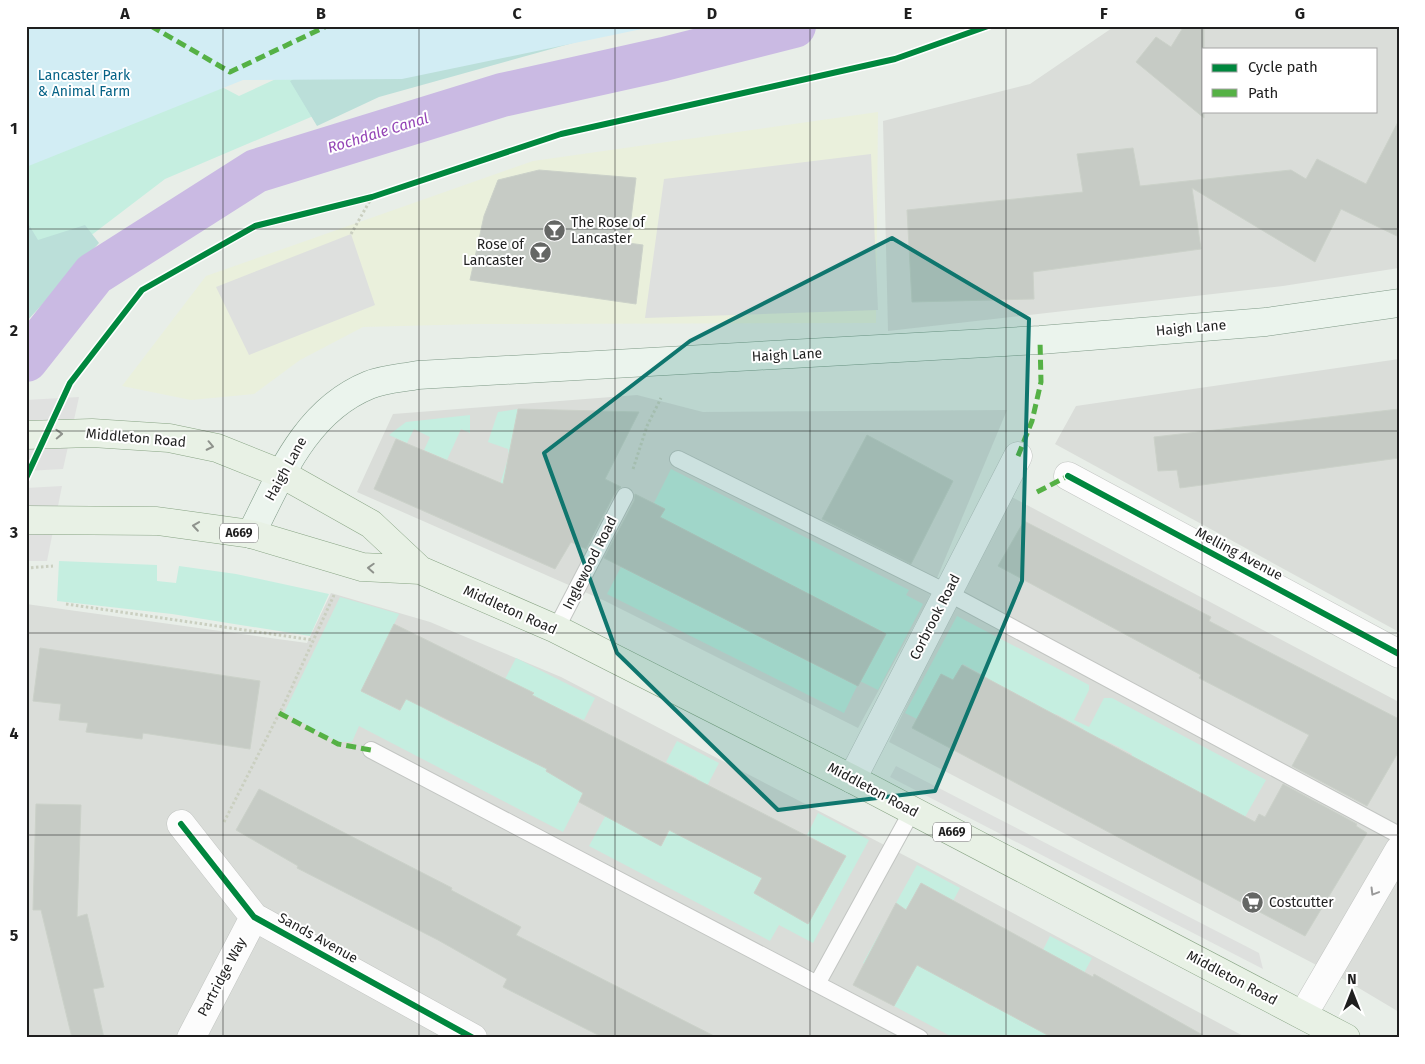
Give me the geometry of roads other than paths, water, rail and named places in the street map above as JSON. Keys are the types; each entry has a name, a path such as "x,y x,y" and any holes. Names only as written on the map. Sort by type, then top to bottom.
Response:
{"main road":[{"name":"Haigh Lane","path":"251,534 304,435 336,404 370,384 418,375 1040,340 1266,322 1399,304"},
{"name":"Middleton Road","path":"26,435 92,433 169,438 217,448 282,474 371,524 420,570 556,630 852,779 1346,1038"},
{"name":"Middleton Road","path":"26,520 157,521 251,534 362,568 420,570"}],"street":[{"name":"Corbrook Road","path":"852,779 1018,456"},
{"name":"Melling Avenue","path":"1068,476 1399,654"},
{"name":"Sands Avenue","path":"181,824 254,916 473,1038"},
{"path":"1303,1015 1399,850"},
{"name":"Partridge Way","path":"191,1038 254,916"}],"lane":[{"path":"678,459 948,593 1399,836"},
{"name":"Inglewood Road","path":"556,630 625,496"},
{"path":"371,750 920,1038"},
{"path":"817,984 912,811"}],"waterway":[{"name":"Rochdale Canal","path":"26,360 94,274 256,171 502,95 664,59 794,26"}],"place":[{"name":"The Rose of Lancaster","path":"555,230"},
{"name":"Rose of Lancaster","path":"540,252"},
{"name":"Costcutter","path":"1253,902"}],"park label":[{"name":"Lancaster Park & Animal Farm","path":"84,84"}]}
